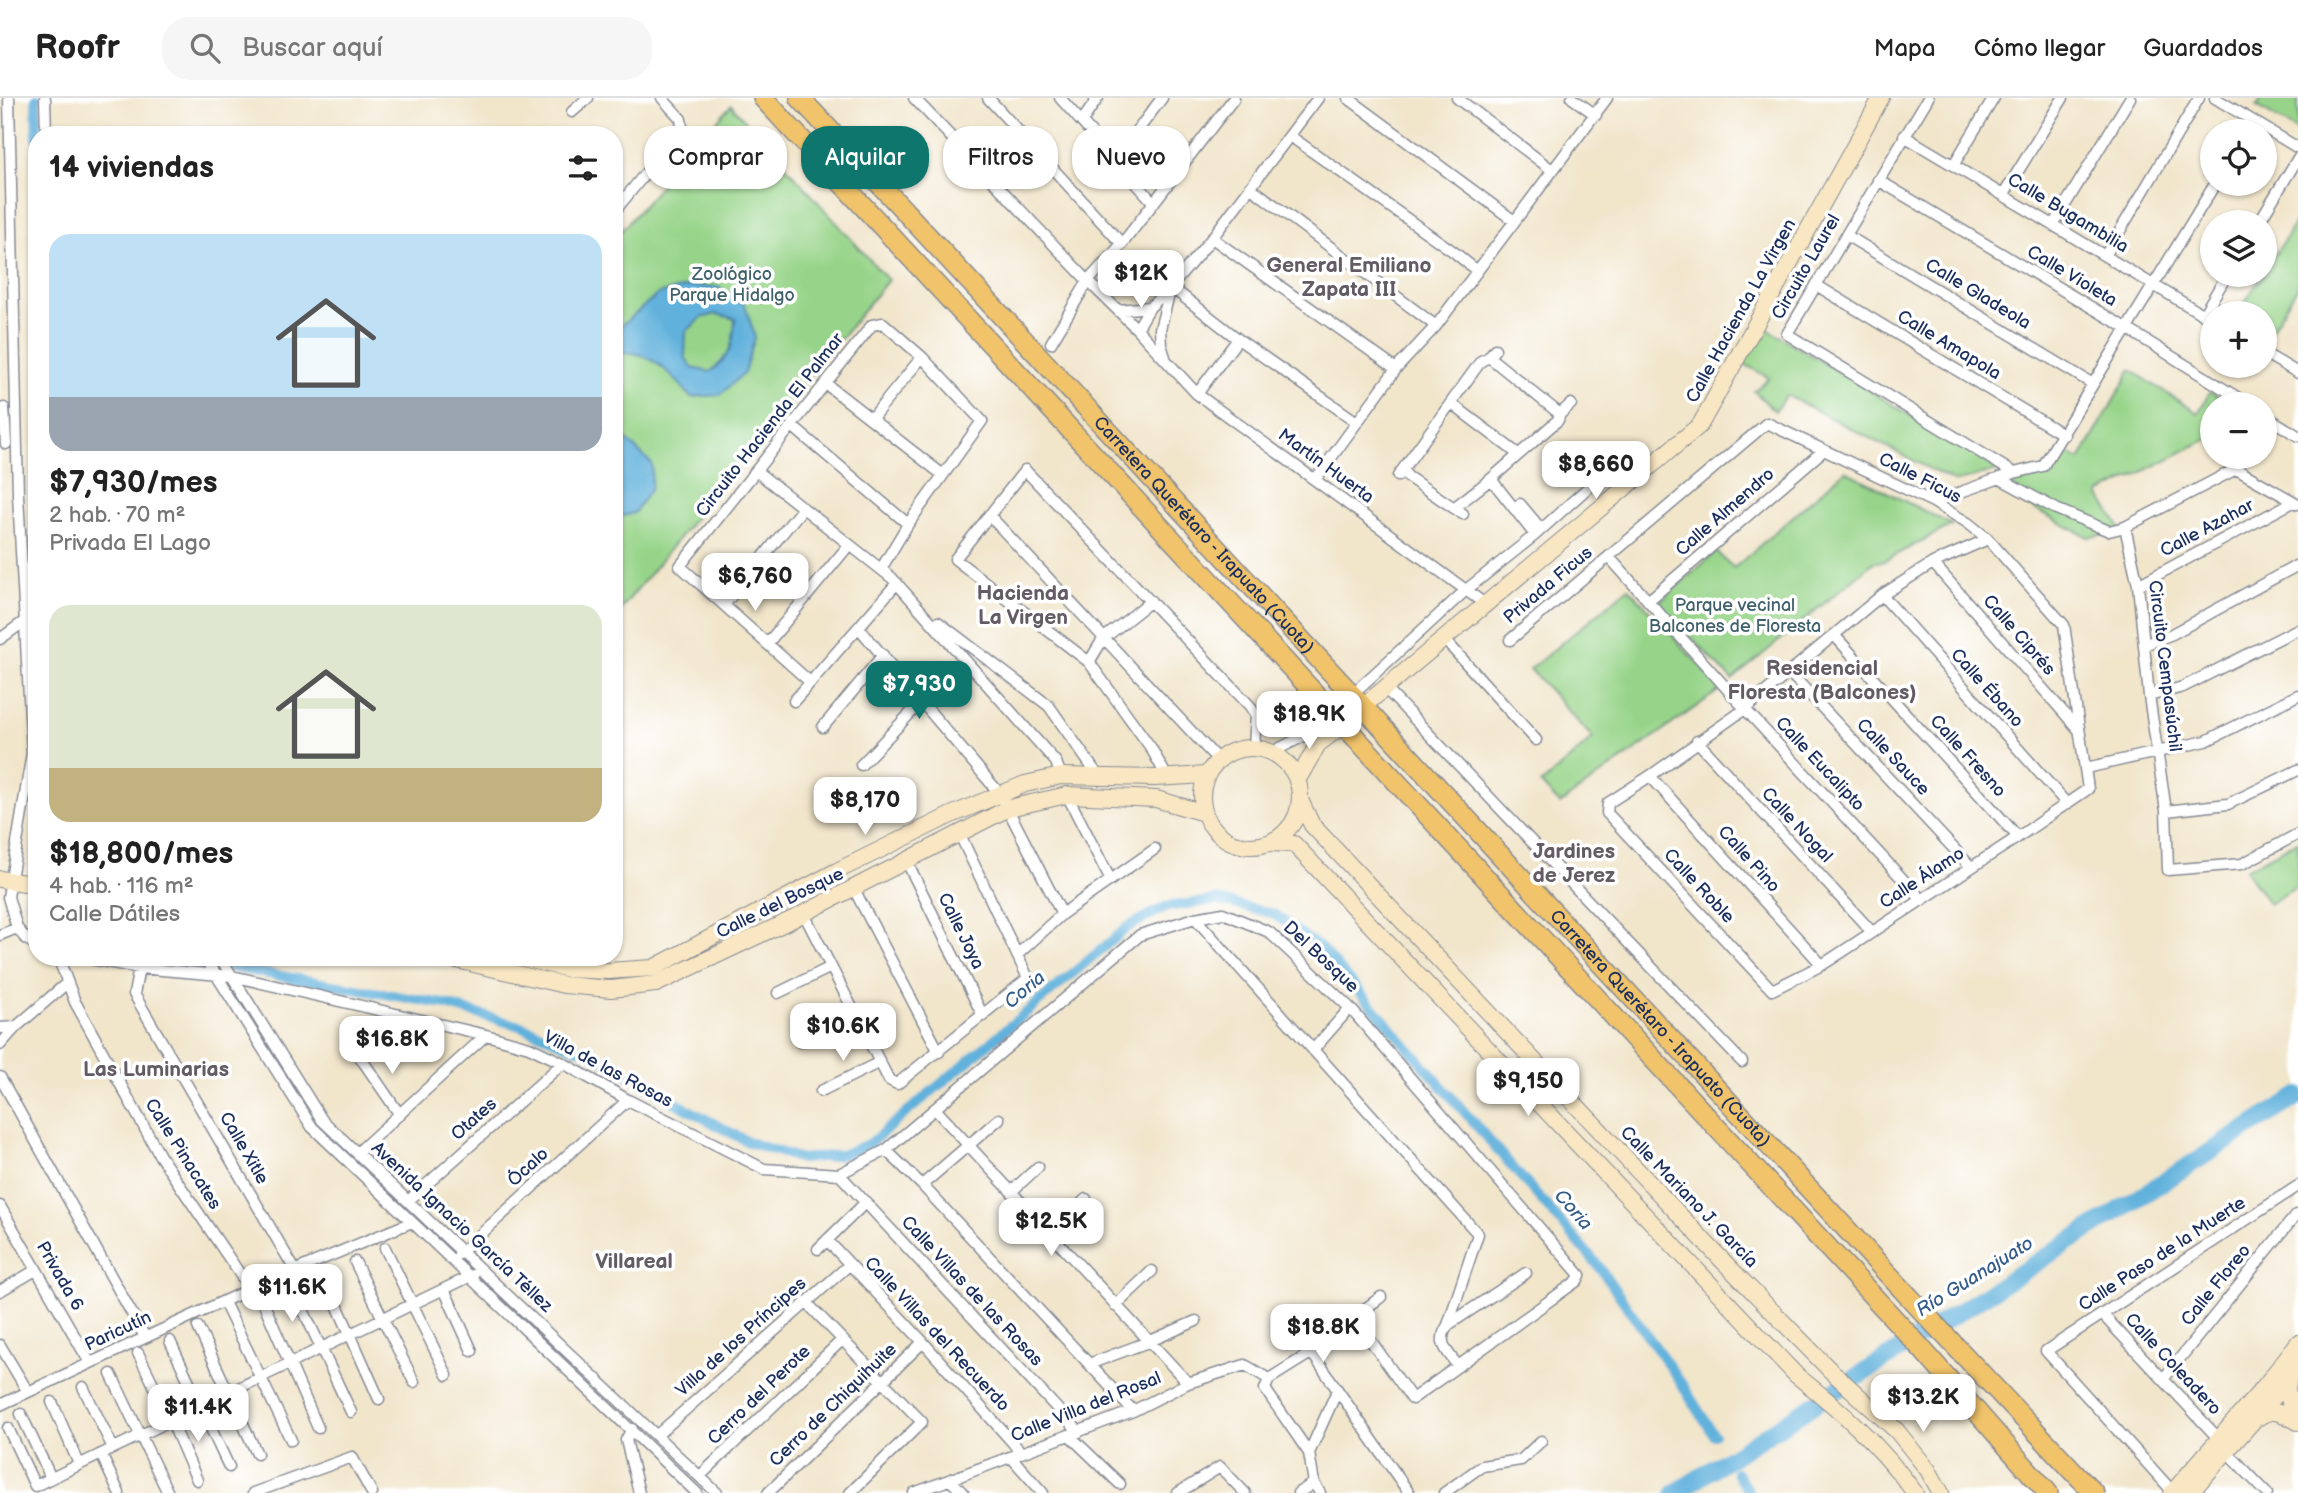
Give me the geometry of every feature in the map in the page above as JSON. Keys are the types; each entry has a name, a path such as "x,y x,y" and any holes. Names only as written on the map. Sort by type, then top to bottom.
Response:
{"highway":[{"name":"Carretera Querétaro - Irapuato (Cuota)","path":"763,98 1904,1329 2048,1493"},
{"name":"Carretera Querétaro - Irapuato (Cuota)","path":"800,98 1925,1314 2094,1493"}],"street":[{"path":"7,444 16,402 5,114 9,98"},
{"path":"45,98 46,126"},
{"path":"572,112 588,98"},
{"path":"623,201 682,128 681,119 662,98"},
{"path":"914,98 1167,363"},
{"path":"988,98 1122,244"},
{"path":"1060,98 1086,126"},
{"path":"1082,121 1098,98"},
{"path":"1141,126 1162,98"},
{"path":"1051,343 1088,281 1122,244 1234,98"},
{"path":"1137,329 1150,307 1212,238 1318,98"},
{"path":"1348,98 1513,220"},
{"path":"1457,98 1552,170"},
{"path":"1572,98 1596,115"},
{"path":"1315,480 1396,369 1436,326 1607,98"},
{"name":"Calle Hacienda La Virgen","path":"1378,694 1700,425 1881,98"},
{"name":"Circuito Laurel","path":"1928,98 1787,334 2014,473"},
{"path":"1954,164 1994,98"},
{"path":"2004,194 2063,98"},
{"path":"2053,225 2130,98"},
{"path":"2105,256 2199,98"},
{"path":"2215,98 2241,119"},
{"path":"1290,136 1477,271"},
{"name":"Calle Bugambilia","path":"1904,136 2200,313"},
{"path":"2277,138 2298,148"},
{"path":"2266,210 2298,158"},
{"name":"Calle Violeta","path":"1878,180 2229,392"},
{"path":"1250,187 1436,326"},
{"path":"1142,189 1153,202"},
{"path":"1933,502 2014,473 2043,466 2208,196"},
{"name":"Calle Gladeola","path":"1846,234 2093,384"},
{"path":"1212,238 1396,369"},
{"name":"Calle Amapola","path":"1816,285 2064,435"},
{"path":"1171,286 1238,339 1357,422"},
{"name":"Martín Huerta","path":"1171,286 1160,329 1161,345 1167,363 1197,394 1485,604"},
{"path":"1118,310 1150,307"},
{"name":"Circuito Hacienda El Palmar","path":"810,682 680,566 872,325 878,323 883,323 922,357 982,421 908,524 881,569"},
{"path":"1197,394 1238,339"},
{"path":"1560,414 1492,353 1482,361 1401,473 1459,511 1572,404"},
{"path":"872,418 922,357"},
{"path":"2277,359 2296,368"},
{"path":"825,384 943,475"},
{"path":"16,402 2,410 25,621 28,678"},
{"path":"1452,404 1518,454"},
{"name":"Calle Ficus","path":"1609,557 1767,423 1933,502 1969,523 1989,539 2064,625 2088,789"},
{"path":"2277,423 2298,436"},
{"path":"792,426 908,524"},
{"path":"1360,687 1466,590 1538,532 1630,450"},
{"name":"Calle Almendro","path":"1648,601 1824,450"},
{"path":"1999,478 2056,509 2109,531 2125,527 2236,469 2295,503"},
{"path":"1167,777 1151,748 1088,662 955,559 1025,470 1250,706 1256,716 1254,747"},
{"path":"756,471 897,583 1056,762 1061,776"},
{"path":"1494,477 1538,532"},
{"name":"Calle Azahar","path":"2138,585 2295,503"},
{"path":"724,605 803,508"},
{"path":"989,515 1218,760"},
{"name":"Circuito Cempasúchil","path":"2125,527 2138,585 2149,696 2166,811 2168,870 2242,864 2298,834"},
{"path":"1650,776 1745,709 1882,595 1933,563 1989,539"},
{"path":"766,644 849,545"},
{"name":"Calle Eucalipto","path":"1609,557 1922,900"},
{"name":"Privada Ficus","path":"1510,640 1609,557"},
{"name":"Calle Ciprés","path":"1933,563 2078,729"},
{"path":"2144,645 2172,634 2298,565"},
{"path":"794,701 897,583"},
{"name":"Calle Ébano","path":"1882,595 2067,804"},
{"path":"1088,662 1103,639 1151,601"},
{"path":"919,608 1049,706 1099,777"},
{"path":"0,639 25,621"},
{"path":"859,628 1005,801 1062,914"},
{"path":"2149,696 2183,687 2298,629"},
{"name":"Calle Fresno","path":"1835,636 2018,837"},
{"path":"1444,639 1536,740"},
{"path":"823,727 883,655"},
{"name":"Calle Sauce","path":"1789,671 1971,867"},
{"path":"1378,694 1742,1062"},
{"path":"2086,768 2206,741 2298,695"},
{"path":"861,765 922,700"},
{"path":"1272,752 1333,725"},
{"path":"1297,781 1318,744 1333,725"},
{"name":"Calle Nogal","path":"1697,741 1871,931"},
{"path":"1267,844 1283,834 1295,818 1300,800 1297,781 1287,764 1272,752 1254,747 1234,750 1218,760 1206,775 1202,794 1204,813 1214,829 1229,841 1248,846 1294,844 1796,1375 1847,1415 1892,1461 1915,1493"},
{"path":"2166,811 2228,804 2298,770"},
{"name":"Calle del Bosque","path":"483,966 564,985 611,989 656,984 804,914 960,835 1025,784 1061,776 1206,775"},
{"name":"Calle Roble","path":"1650,776 1608,803 1607,813 1772,990"},
{"name":"Calle Pino","path":"1650,776 1822,965"},
{"name":"Calle Álamo","path":"1772,990 1822,965 2088,789"},
{"path":"1067,795 1110,879"},
{"name":"Calle del Bosque","path":"559,966 608,971 653,968 951,815 1005,801 1067,795 1156,799 1204,813"},
{"path":"28,800 21,883 8,897 17,928 28,940"},
{"name":"Calle Mariano J. García","path":"1300,800 1312,825 1721,1259 1829,1369 1897,1431 1928,1470 1941,1493"},
{"path":"804,914 889,1080 897,1084 1028,978 960,835"},
{"path":"1018,954 1062,914 1155,849"},
{"name":"Calle Joya","path":"907,862 983,1016"},
{"path":"854,889 939,1052"},
{"name":"Del Bosque","path":"839,1174 887,1150 1140,935 1195,918 1223,913 1269,932 1350,1008 1580,1275 1577,1281 1458,1366"},
{"path":"1195,918 1478,1234 1448,1325 1442,1334 1442,1344 1458,1366 1412,1399 1354,1317"},
{"path":"0,935 17,928"},
{"name":"Calle Pinacates","path":"61,966 75,1002 160,1156 250,1289"},
{"name":"Villa de las Rosas","path":"128,966 186,966"},
{"name":"Avenida Ignacio García Téllez","path":"211,966 312,1128 544,1345 697,1493"},
{"name":"Villa de las Rosas","path":"213,966 529,1047 764,1169 839,1174"},
{"name":"Avenida Ignacio García Téllez","path":"225,966 322,1121 717,1493"},
{"path":"778,993 831,967"},
{"name":"Calle Xitle","path":"139,968 134,994 295,1270"},
{"path":"0,1045 16,1027 67,983"},
{"path":"1313,1050 1350,1008"},
{"path":"800,1042 855,1016"},
{"path":"0,1028 16,1027"},
{"path":"357,1153 486,1035"},
{"path":"358,1054 400,1115"},
{"path":"821,1091 880,1062"},
{"name":"Otates","path":"408,1201 563,1063"},
{"path":"0,1077 145,1337"},
{"name":"Ócalo","path":"452,1261 628,1100"},
{"path":"936,1110 1188,1383"},
{"path":"922,1185 999,1119"},
{"path":"887,1150 1133,1411"},
{"path":"1012,1191 1038,1167"},
{"name":"Calle Villas de las Rosas","path":"839,1174 1120,1484"},
{"name":"Calle Paso de la Muerte","path":"2178,1493 2046,1351 2298,1186"},
{"path":"2279,1198 2297,1215"},
{"path":"1050,1233 1086,1199"},
{"path":"818,1249 866,1202"},
{"name":"Privada 6","path":"0,1206 90,1363"},
{"name":"Calle Floreo","path":"2164,1378 2297,1215"},
{"name":"Paricutín","path":"0,1405 250,1289 412,1222"},
{"name":"Calle Villas del Recuerdo","path":"827,1240 1021,1452"},
{"path":"385,1248 447,1376"},
{"path":"355,1262 414,1382"},
{"name":"Villa de los Príncipes","path":"657,1435 849,1265"},
{"path":"0,1291 36,1270"},
{"path":"44,1482 482,1271"},
{"path":"1115,1306 1152,1271"},
{"path":"1448,1325 1526,1273"},
{"path":"325,1278 379,1399"},
{"path":"292,1286 351,1412"},
{"path":"444,1289 472,1350"},
{"path":"1298,1493 1317,1488 1309,1453 1267,1384 1312,1353 1381,1297"},
{"path":"223,1302 291,1440"},
{"path":"263,1302 318,1427"},
{"path":"806,1302 922,1422 850,1493"},
{"name":"Calle Coleadero","path":"2102,1314 2164,1378 2267,1493"},
{"path":"1089,1364 1196,1321"},
{"path":"198,1327 257,1454"},
{"path":"544,1345 553,1337"},
{"name":"Cerro del Perote","path":"700,1476 842,1340"},
{"path":"170,1341 229,1467"},
{"name":"Cerro de Chiquihuite","path":"768,1493 923,1342"},
{"path":"2251,1423 2298,1343"},
{"path":"0,1345 28,1392"},
{"path":"138,1353 197,1480"},
{"path":"1312,1353 1409,1493"},
{"name":"Calle Villa del Rosal","path":"914,1493 1133,1411 1188,1383 1245,1365 1267,1384"},
{"path":"2178,1493 2269,1392 2293,1371"},
{"path":"2293,1371 2287,1389 2296,1420"},
{"path":"111,1374 168,1493"},
{"path":"83,1387 113,1448"},
{"path":"1309,1453 1338,1391"},
{"path":"2269,1392 2296,1420"},
{"path":"52,1402 79,1464"},
{"path":"2222,1444 2265,1413 2277,1410 2296,1420"},
{"path":"21,1414 44,1482"},
{"path":"8,1427 50,1493"},
{"path":"632,1429 626,1440 639,1493"},
{"path":"1444,1493 1482,1466 1521,1460 1541,1441"},
{"path":"102,1454 119,1493"},
{"path":"253,1493 352,1457 372,1493"},
{"path":"1010,1457 1043,1493"},
{"path":"1179,1493 1220,1467 1245,1493"},
{"path":"951,1481 963,1493"}],"green space":[{"path":"2262,98 2298,98 2298,131 2257,106"},
{"name":"Zoológico Parque Hidalgo","path":"731,105 750,126 713,126"},
{"name":"Zoológico Parque Hidalgo","path":"787,167 801,183 801,189 806,189 888,280 623,607 623,229 658,189 787,189"},
{"path":"2298,218 2298,286 2277,320 2277,301 2246,301 2254,287 2277,287 2277,252"},
{"path":"1761,325 2000,470 1955,482 1786,395 1775,411 1754,391 1769,378 1741,362"},
{"path":"2131,370 2198,413 2200,410 2200,443 2099,494 2122,532 2088,537 1990,486 2051,467 2062,450 2080,460"},
{"name":"Parque vecinal Balcones de Floresta","path":"1845,471 1952,525 1884,561 1874,562 1732,680 1658,603 1716,552 1734,568"},
{"path":"1629,588 1721,689 1560,804 1541,784 1593,738 1530,669"},
{"path":"2298,841 2298,886 2269,904 2245,869"}],"water":[{"path":"690,286 718,287 745,305 755,337 744,373 720,395 691,397 667,372 646,357 636,353 623,354 623,324 658,294","holes":["717,314 735,319 726,355 710,372 693,368 685,357 686,332 701,318"]},
{"path":"623,437 652,464 651,488 634,513 623,516"}],"waterway":[{"name":"Coria","path":"36,98 37,126"},
{"name":"Coria","path":"223,966 443,1004 520,1026 590,1053 748,1142 801,1159 841,1155 869,1144 1128,927 1165,907 1217,900 1274,914 1323,950 1597,1264 1714,1435"},
{"name":"Río Guanajuato","path":"1675,1493 2298,1096"},
{"name":"Coria","path":"1736,1472 1749,1493"}],"district":[{"name":"General Emiliano Zapata III","path":"1349,277"},
{"name":"Hacienda La Virgen","path":"1023,605"},
{"name":"Residencial Floresta (Balcones)","path":"1822,680"},
{"name":"Jardines de Jerez","path":"1574,863"},
{"name":"Las Luminarias","path":"156,1069"},
{"name":"Villareal","path":"634,1261"}]}
